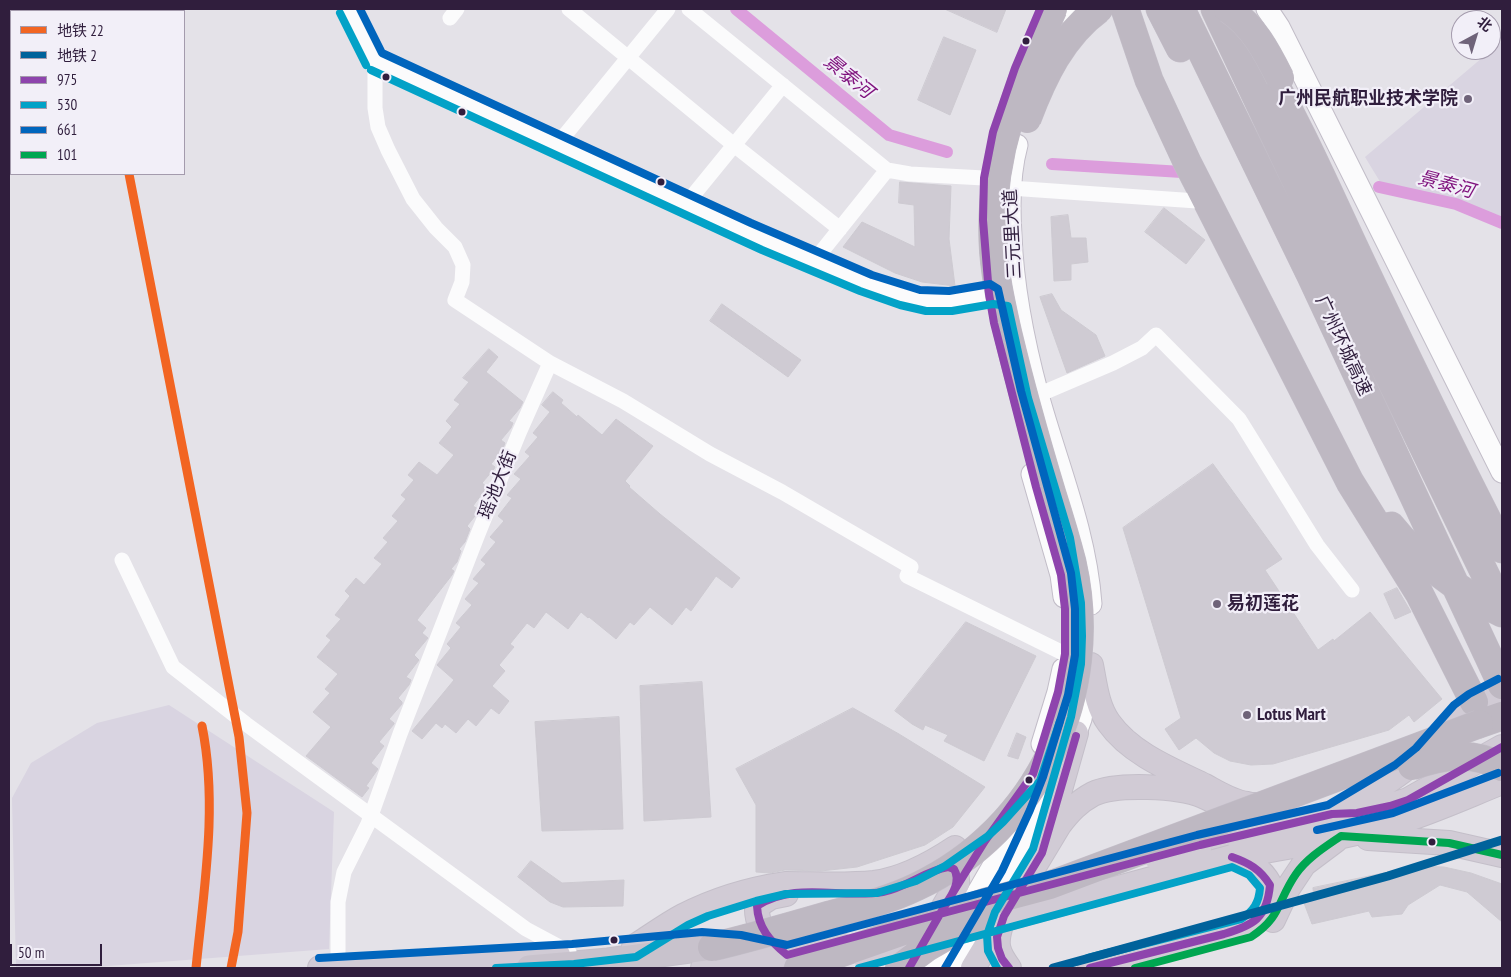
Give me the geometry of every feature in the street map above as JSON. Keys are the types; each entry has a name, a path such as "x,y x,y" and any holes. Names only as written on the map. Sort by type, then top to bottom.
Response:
{"highway":[{"path":"529,968 608,961 707,957 915,888 973,853 1016,809 1039,775 1057,740 1070,701 1076,672 1079,621 1078,602 1072,564 1037,444 1002,307 994,258 993,208 999,158 1010,111 1026,68 1054,9"},
{"path":"1037,444 1022,357 1010,254 1009,226 1013,172 1024,126 1046,72 1068,39 1084,21 1099,9"},
{"path":"1160,9 1353,402 1499,678"},
{"name":"广州环城高速","path":"1181,9 1310,276 1499,678"},
{"name":"广州环城高速","path":"1215,9 1358,312 1502,608"},
{"path":"1229,9 1276,87 1312,158 1408,361 1502,549"},
{"path":"1229,9 1249,27 1271,60 1502,514"},
{"path":"1126,10 1149,80 1187,162 1350,482 1419,593 1474,702"},
{"path":"1126,10 1164,75 1323,406 1361,481 1384,518 1420,556 1471,596 1502,613"},
{"path":"899,968 926,948 964,925 1050,885 1502,716"},
{"path":"1136,852 1189,841 1254,822 1393,772 1436,759 1468,756 1486,759 1502,767"},
{"path":"793,962 977,905 1050,885"},
{"path":"630,958 707,957"}],"main road":[{"name":"三元里大道","path":"934,968 993,866 1010,830 1033,774 1058,692 1065,654 1066,609 1061,575 1011,393 989,294 983,220 984,178 993,132 1002,102 1040,9"},
{"name":"三元里大道","path":"956,968 1037,824 1060,776 1076,733 1091,665 1091,602 1087,571 1070,501 1038,395 1017,298 1011,252 1010,188 1015,152 1028,104 1067,9"},
{"path":"1267,9 1279,27 1502,472"},
{"path":"1091,665 1100,707 1108,722 1120,736 1136,749 1164,765 1237,802 1254,805 1266,804 1366,770 1412,764"},
{"path":"822,968 1230,848 1332,814 1374,790 1412,764 1423,755 1460,713 1499,678"},
{"path":"1042,852 1076,733"},
{"path":"1332,814 1373,810 1408,800 1502,747"},
{"path":"630,958 683,916 754,890 786,884 876,882 912,872 939,858 981,828 998,813 1033,774"},
{"path":"707,957 793,962 1200,845 1230,848 1341,836 1416,816 1502,782"},
{"path":"973,968 1042,852 1074,806 1093,794 1108,789 1140,788 1185,791 1202,795 1232,814 1235,822 1230,848"},
{"path":"1135,968 1251,937 1264,930 1274,918 1288,888 1304,864 1341,836 1449,842 1502,855"},
{"path":"1090,968 1224,934 1245,928 1255,922 1263,915 1268,905 1270,885 1265,876 1230,848"},
{"path":"793,962 770,942 759,922 757,906 771,897 788,893 873,893 899,887 940,868 947,867 954,871 958,879 957,884 909,968"},
{"path":"1004,916 997,937 998,948 1002,959 1009,968"},
{"path":"332,968 437,965 572,954 630,958 702,942 739,945 793,962"}],"street":[{"path":"349,9 375,61 375,108 378,127 388,150 413,199 436,228 455,247 463,265 462,282 455,300 550,363 623,401 710,454 782,492 912,567 907,576 1065,654"},
{"path":"569,9 734,145 840,229"},
{"path":"556,146 668,9"},
{"path":"689,9 887,170 910,174 984,178"},
{"path":"375,61 556,146 888,292 919,300 949,301 1000,293 1017,298"},
{"path":"686,204 783,85"},
{"path":"814,261 887,170"},
{"path":"1010,188 1196,201"},
{"path":"1038,395 1135,352 1156,335 1239,419 1317,545 1352,590"},
{"name":"瑶池大街","path":"332,968 339,889 344,872 370,816 474,543 550,363"},
{"path":"122,560 174,667 246,724 526,929 572,954"},
{"path":"957,884 996,824 1033,774"}],"shaded area":[{"name":"广州民航职业技术学院","path":"1501,42 1502,217 1459,201 1382,185 1365,157 1480,60 1501,60"},
{"path":"169,705 334,812 329,949 82,968 16,968 12,798 31,763 97,723"}],"building":[{"path":"945,9 1006,9 997,32"},
{"path":"944,37 976,50 950,115 918,100"},
{"path":"900,182 951,186 949,239 955,286 922,282 895,273 843,247 862,222 915,247 914,205 899,203"},
{"path":"1164,208 1205,240 1186,264 1145,232"},
{"path":"1068,215 1071,238 1086,238 1088,262 1071,264 1071,280 1054,281 1051,217"},
{"path":"1052,294 1061,310 1096,335 1105,356 1067,373 1040,297"},
{"path":"722,304 801,360 788,377 710,321"},
{"path":"489,349 498,357 486,372 523,402 509,421 513,423 501,440 505,443 502,451 491,464 495,467 494,469 482,483 487,487 473,506 478,509 467,526 470,529 465,542 459,549 461,551 457,562 451,569 454,571 417,620 426,628 422,633 428,638 414,655 419,660 406,677 411,680 398,698 402,704 389,719 394,724 379,742 384,746 371,763 378,769 366,786 369,788 362,797 306,756 331,727 313,712 330,693 325,689 338,674 317,657 331,640 326,636 341,619 335,615 350,596 345,591 356,578 364,585 382,564 374,558 388,542 383,538 398,521 392,516 406,499 401,495 414,480 408,475 419,462 437,475 454,455 439,443 452,427 446,421 460,404 454,400 469,382 463,378"},
{"path":"553,392 563,400 561,403 602,435 616,419 653,446 625,481 629,487 660,514 740,578 732,588 716,576 691,611 686,607 672,625 650,607 634,625 630,622 616,639 581,612 568,629 546,612 534,628 527,623 510,644 514,647 499,665 505,671 492,686 509,701 499,714 491,708 476,726 468,719 456,733 445,724 442,728 436,723 422,739 412,731 454,680 437,665 451,648 447,644 461,627 456,623 472,605 465,599 479,583 473,579 486,564 481,560 496,542 490,537 504,521 498,516 512,498 507,495 521,479 514,474 530,456 525,452 538,437 533,433 550,412 542,405"},
{"name":"易初莲花","path":"1213,464 1282,559 1265,570 1318,650 1333,639 1334,641 1370,612 1442,699 1414,722 1409,715 1389,730 1273,764 1251,765 1230,761 1214,753 1196,738 1179,750 1165,729 1181,718 1123,528"},
{"path":"1397,588 1411,612 1395,619 1384,594"},
{"path":"966,622 1036,656 984,761 944,741 948,735 925,725 923,730 895,711"},
{"path":"702,682 711,817 644,821 640,686"},
{"path":"853,708 985,787 953,827 925,845 857,867 821,871 785,870 770,873 756,872 756,805 736,769"},
{"path":"619,717 623,829 542,831 535,722"},
{"path":"1017,733 1026,737 1018,759 1008,756"},
{"path":"531,861 562,883 624,880 623,906 563,907 550,902 518,877"},
{"path":"1418,866 1444,867 1471,873 1502,884 1502,922 1467,892 1440,885 1408,905 1402,914 1372,917 1369,911 1312,924 1304,903 1314,900 1313,888"}],"waterway":[{"name":"景泰河","path":"736,9 889,135 947,152"},
{"name":"景泰河","path":"1052,164 1182,172"},
{"name":"景泰河","path":"1379,187 1456,204 1502,223"}],"metro line":[{"name":"22","path":"129,175 239,737 247,813 238,932 231,968"},
{"name":"22","path":"196,968 206,877 209,816 207,756 202,726"},
{"name":"2","path":"1053,968 1388,876 1502,840"}],"transit line":[{"name":"661","path":"360,9 382,53 751,223 872,275 920,290 949,291 990,284 998,289 1021,391 1071,573 1075,609 1075,655 1068,695 1043,777 1030,810 1002,871 945,968"},
{"name":"975","path":"944,907 985,841 1033,774 1058,692 1065,654 1065,609 1061,575 1036,487 994,323 989,294 983,220 984,178 993,132 1015,68 1040,9"},
{"name":"530","path":"340,13 366,65"},
{"name":"530","path":"371,70 762,250 860,291 900,305 926,311 952,311 993,304 1008,306 1028,398 1070,538 1081,603 1082,636 1081,664 1071,717 1033,849 995,912 987,935 988,951 997,968"},
{"name":"661","path":"319,958 572,944 702,932 741,935 787,945 1197,835 1328,805 1395,765 1416,748 1454,705 1469,694 1498,679"},
{"name":"530","path":"496,968 574,964 636,957 688,925 708,916 756,901 786,894 877,893 916,881 945,866 988,836 1040,781 1060,721"},
{"name":"975","path":"1009,968 1002,959 997,937 1004,916 1042,853 1076,736"},
{"name":"975","path":"940,914 1200,845 1332,814 1357,813 1390,806 1408,800 1502,747"},
{"name":"661","path":"1317,830 1393,813 1498,773"},
{"name":"101","path":"1135,968 1251,937 1261,930 1274,915 1300,868 1341,836 1449,843 1502,855"},
{"name":"975","path":"1090,968 1224,934 1251,923 1262,913 1266,905 1270,885 1254,867 1232,857"},
{"name":"975","path":"948,867 954,869 957,881 940,914 787,955 766,934 758,914 757,906 787,894 802,892 851,894 883,892 948,867"},
{"name":"530","path":"859,968 1232,867 1249,875 1260,888 1255,906 1241,919 1088,958"},
{"name":"975","path":"909,968 940,914"}],"place":[{"name":"广州民航职业技术学院","path":"1468,99"},
{"name":"易初莲花","path":"1217,604"},
{"name":"Lotus Mart","path":"1247,715"}]}
